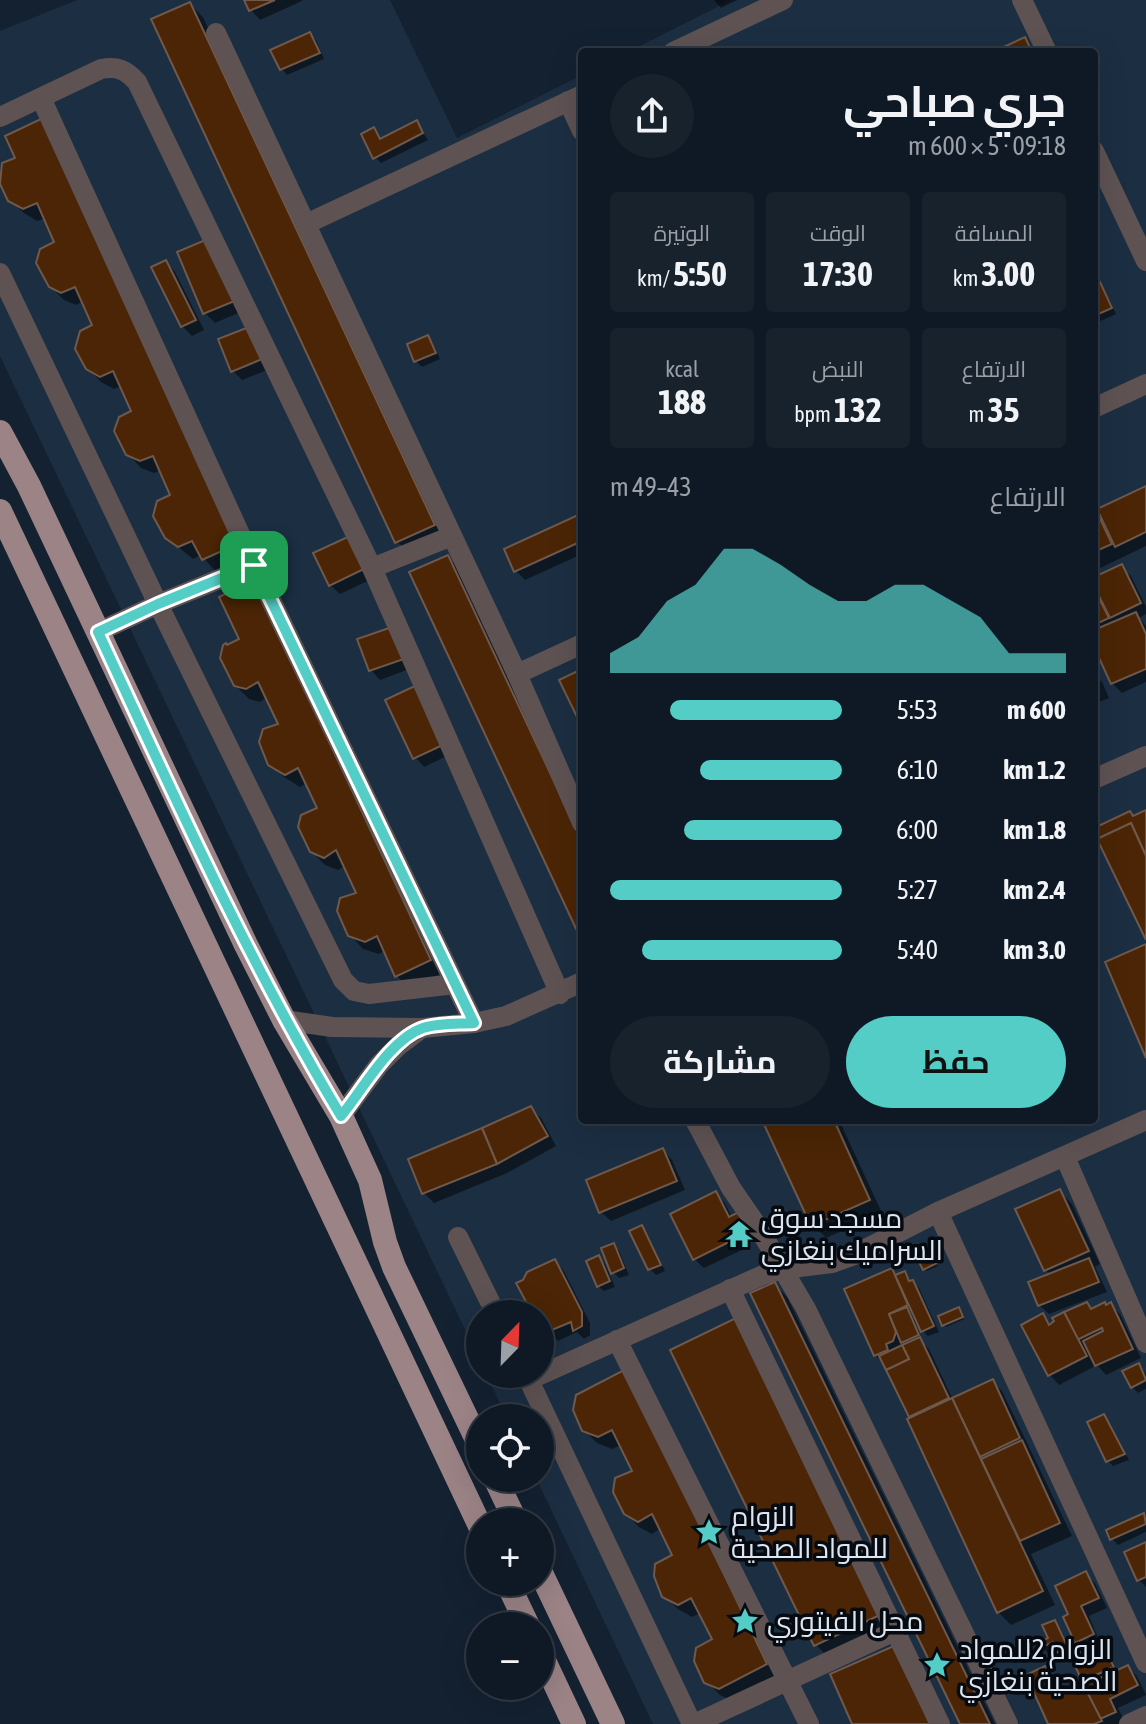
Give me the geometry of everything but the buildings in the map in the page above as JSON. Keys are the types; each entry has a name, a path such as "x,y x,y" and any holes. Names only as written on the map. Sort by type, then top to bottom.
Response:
{"main road":[{"path":"0,432 29,486 204,861 284,1020 341,1116 370,1180 394,1267 466,1417"},
{"path":"0,511 471,1508"},
{"path":"552,1596 613,1724"},
{"path":"554,1682 574,1724"}],"lane":[{"path":"681,48 783,0"},
{"path":"1022,0 1045,48"},
{"path":"216,33 517,674 578,814"},
{"path":"0,117 101,69 113,67 127,71 137,82 372,568 560,994"},
{"path":"41,98 254,565 474,1023"},
{"path":"306,224 575,98"},
{"path":"1100,180 1146,261"},
{"path":"0,273 343,980 354,991 369,994 455,984"},
{"path":"1098,406 1146,384"},
{"path":"372,568 452,536"},
{"path":"98,632 254,565"},
{"path":"517,674 578,646"},
{"path":"1098,777 1146,756"},
{"path":"284,1020 332,1027 422,1028 474,1023 506,1016 578,984"},
{"path":"341,1116 379,1065 422,1028"},
{"path":"554,1366 783,1269 832,1263 854,1255 938,1212 1146,1120"},
{"path":"697,1124 731,1188 806,1309 1008,1724"},
{"path":"1065,1157 1146,1343"},
{"path":"938,1212 1146,1663"},
{"path":"458,1237 489,1300"},
{"path":"730,1289 940,1724"},
{"path":"617,1340 809,1724"},
{"path":"532,1388 693,1724 895,1631"},
{"path":"1129,1724 1146,1716"}],"shaded area":[{"path":"77,0 390,0 457,138 578,77 578,1124 1098,1124 1098,48 636,48 731,0 1146,0 1146,1724 653,1724 554,1516 554,1508 550,1508 543,1492 554,1492 554,1404 500,1404 493,1388 554,1388 554,1300 466,1300 466,1332 0,356 0,31"}],"place":[{"name":"مسجد سوق السراميك بنغازي","path":"739,1234"},
{"name":"الزوام للمواد الصحية","path":"709,1532"},
{"name":"محل الفيتوري","path":"745,1621"},
{"name":"الزوام 2للمواد الصحية بنغازي","path":"937,1665"}],"route":[{"path":"254,565 474,1023 422,1028 379,1065 341,1116 284,1020 246,945 98,632 254,565"}]}
